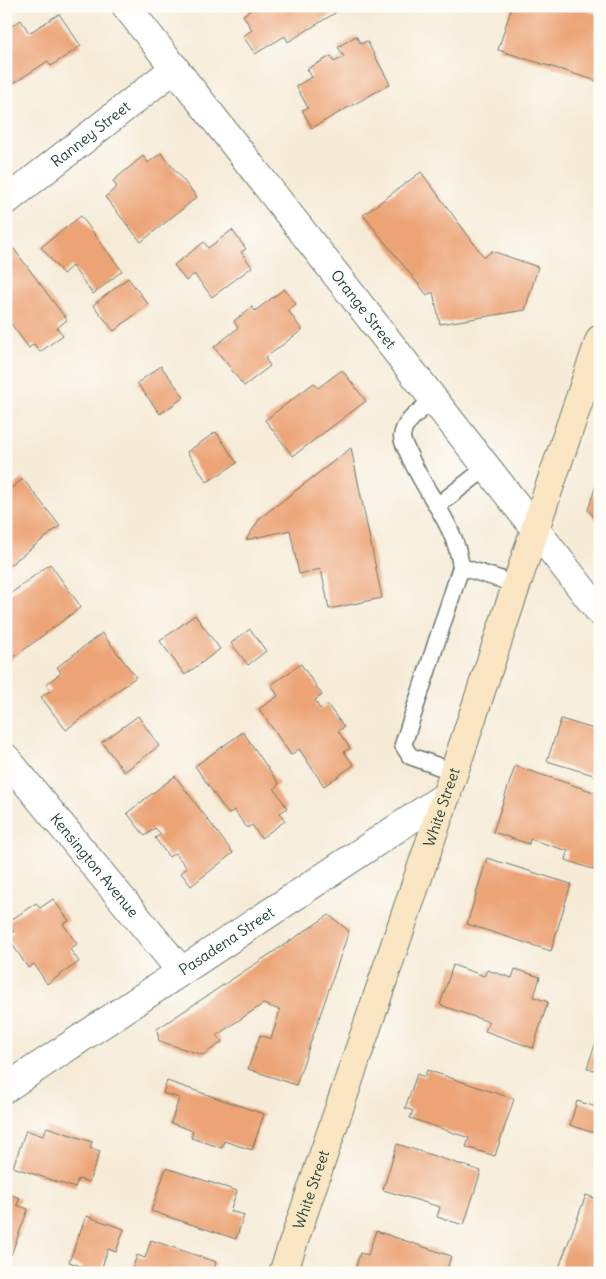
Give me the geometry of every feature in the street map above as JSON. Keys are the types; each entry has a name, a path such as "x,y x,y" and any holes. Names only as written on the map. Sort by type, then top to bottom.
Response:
{"main road":[{"name":"White Street","path":"283,1273 451,784 516,584 600,339"}],"street":[{"name":"Orange Street","path":"126,6 600,612"},
{"name":"Ranney Street","path":"6,201 175,68"},
{"name":"Kensington Avenue","path":"6,758 182,971"},
{"name":"Pasadena Street","path":"6,1088 182,971 451,784"}],"lane":[{"path":"434,399 409,421 402,438 412,463 445,519 459,554 461,567 403,745 410,756 451,784"},
{"path":"437,506 487,468"},
{"path":"461,567 516,584"}],"building":[{"path":"257,6 331,6 335,13 288,42 285,36 255,54 243,36 252,30 243,15"},
{"path":"512,6 574,6 600,15 600,82 498,50"},
{"path":"59,14 81,46 51,66 48,61 14,83 6,71 6,29 21,20 29,33"},
{"path":"356,36 361,44 367,41 390,84 312,128 302,110 308,108 296,86 312,77 307,69 331,56 334,62 344,57 338,47"},
{"path":"161,153 197,197 141,242 105,197 117,187 113,181 143,156 148,163"},
{"path":"421,172 484,257 492,251 538,267 525,310 440,324 433,292 427,295 363,215"},
{"path":"81,216 122,271 93,294 72,266 63,274 41,247"},
{"path":"232,230 246,249 241,252 252,267 212,297 194,274 186,281 174,265 204,242 208,248"},
{"path":"14,249 67,320 57,328 63,335 40,352 34,344 29,348 6,317 6,255"},
{"path":"128,278 148,304 114,331 93,305"},
{"path":"284,289 296,304 288,310 302,330 265,358 270,366 244,386 214,347 238,328 234,321 252,307 255,311"},
{"path":"161,366 184,397 160,414 137,383"},
{"path":"342,370 366,401 293,456 265,420 314,383 318,388"},
{"path":"216,432 237,463 207,482 187,452"},
{"path":"351,448 382,598 329,609 321,569 299,574 290,530 246,540 260,518"},
{"path":"600,476 600,524 588,510"},
{"path":"23,479 60,526 6,568 6,484 11,488"},
{"path":"50,564 81,607 9,661 6,657 6,611 9,609 6,605 6,597"},
{"path":"195,615 220,649 185,675 160,641"},
{"path":"250,629 266,651 248,665 231,643"},
{"path":"102,633 136,677 66,730 41,697 51,690 46,684 61,673 57,667"},
{"path":"301,664 322,695 315,700 320,709 327,704 344,727 338,731 350,748 344,752 354,765 324,786 299,749 291,755 259,709 278,696 271,685"},
{"path":"138,716 159,746 124,772 102,742"},
{"path":"561,719 600,731 600,777 547,761"},
{"path":"243,732 279,784 274,788 287,808 280,813 285,821 261,838 252,825 247,828 234,810 228,814 195,766"},
{"path":"515,766 600,794 600,872 566,860 568,851 530,839 529,844 493,832"},
{"path":"175,776 233,853 191,886 181,873 187,868 175,853 169,857 155,838 161,834 155,828 145,836 127,813"},
{"path":"487,858 571,884 551,951 467,924"},
{"path":"53,899 69,921 63,924 77,944 70,949 79,962 47,984 34,964 28,968 7,936 14,932 8,922 36,903 40,908"},
{"path":"329,915 349,931 296,1085 248,1069 260,1035 271,1039 280,1010 263,1004 217,1035 222,1042 203,1055 159,1041 157,1029"},
{"path":"453,965 484,976 487,970 512,978 515,969 540,977 534,997 548,1002 533,1048 485,1031 489,1022 440,1005"},
{"path":"600,1030 600,1072 587,1068"},
{"path":"427,1070 514,1099 495,1156 466,1147 469,1138 410,1118 413,1111 405,1108 417,1074 425,1077"},
{"path":"167,1081 264,1114 252,1150 224,1141 222,1148 191,1138 193,1131 171,1123 179,1098 163,1093"},
{"path":"577,1101 600,1108 600,1135 570,1125"},
{"path":"47,1127 92,1142 90,1148 100,1151 89,1182 78,1179 75,1188 13,1167 26,1130 43,1136"},
{"path":"397,1144 481,1171 464,1225 437,1217 440,1207 383,1190"},
{"path":"166,1168 237,1191 230,1211 244,1215 236,1239 151,1211"},
{"path":"6,1193 20,1198 17,1205 28,1209 11,1255 6,1253"},
{"path":"586,1195 600,1200 600,1273 557,1273"},
{"path":"86,1216 124,1229 116,1252 108,1249 100,1273 81,1273 83,1267 69,1262"},
{"path":"376,1231 451,1256 446,1273 354,1273 360,1253 368,1255"},
{"path":"151,1240 216,1262 213,1273 131,1273 137,1255 145,1258"}]}
